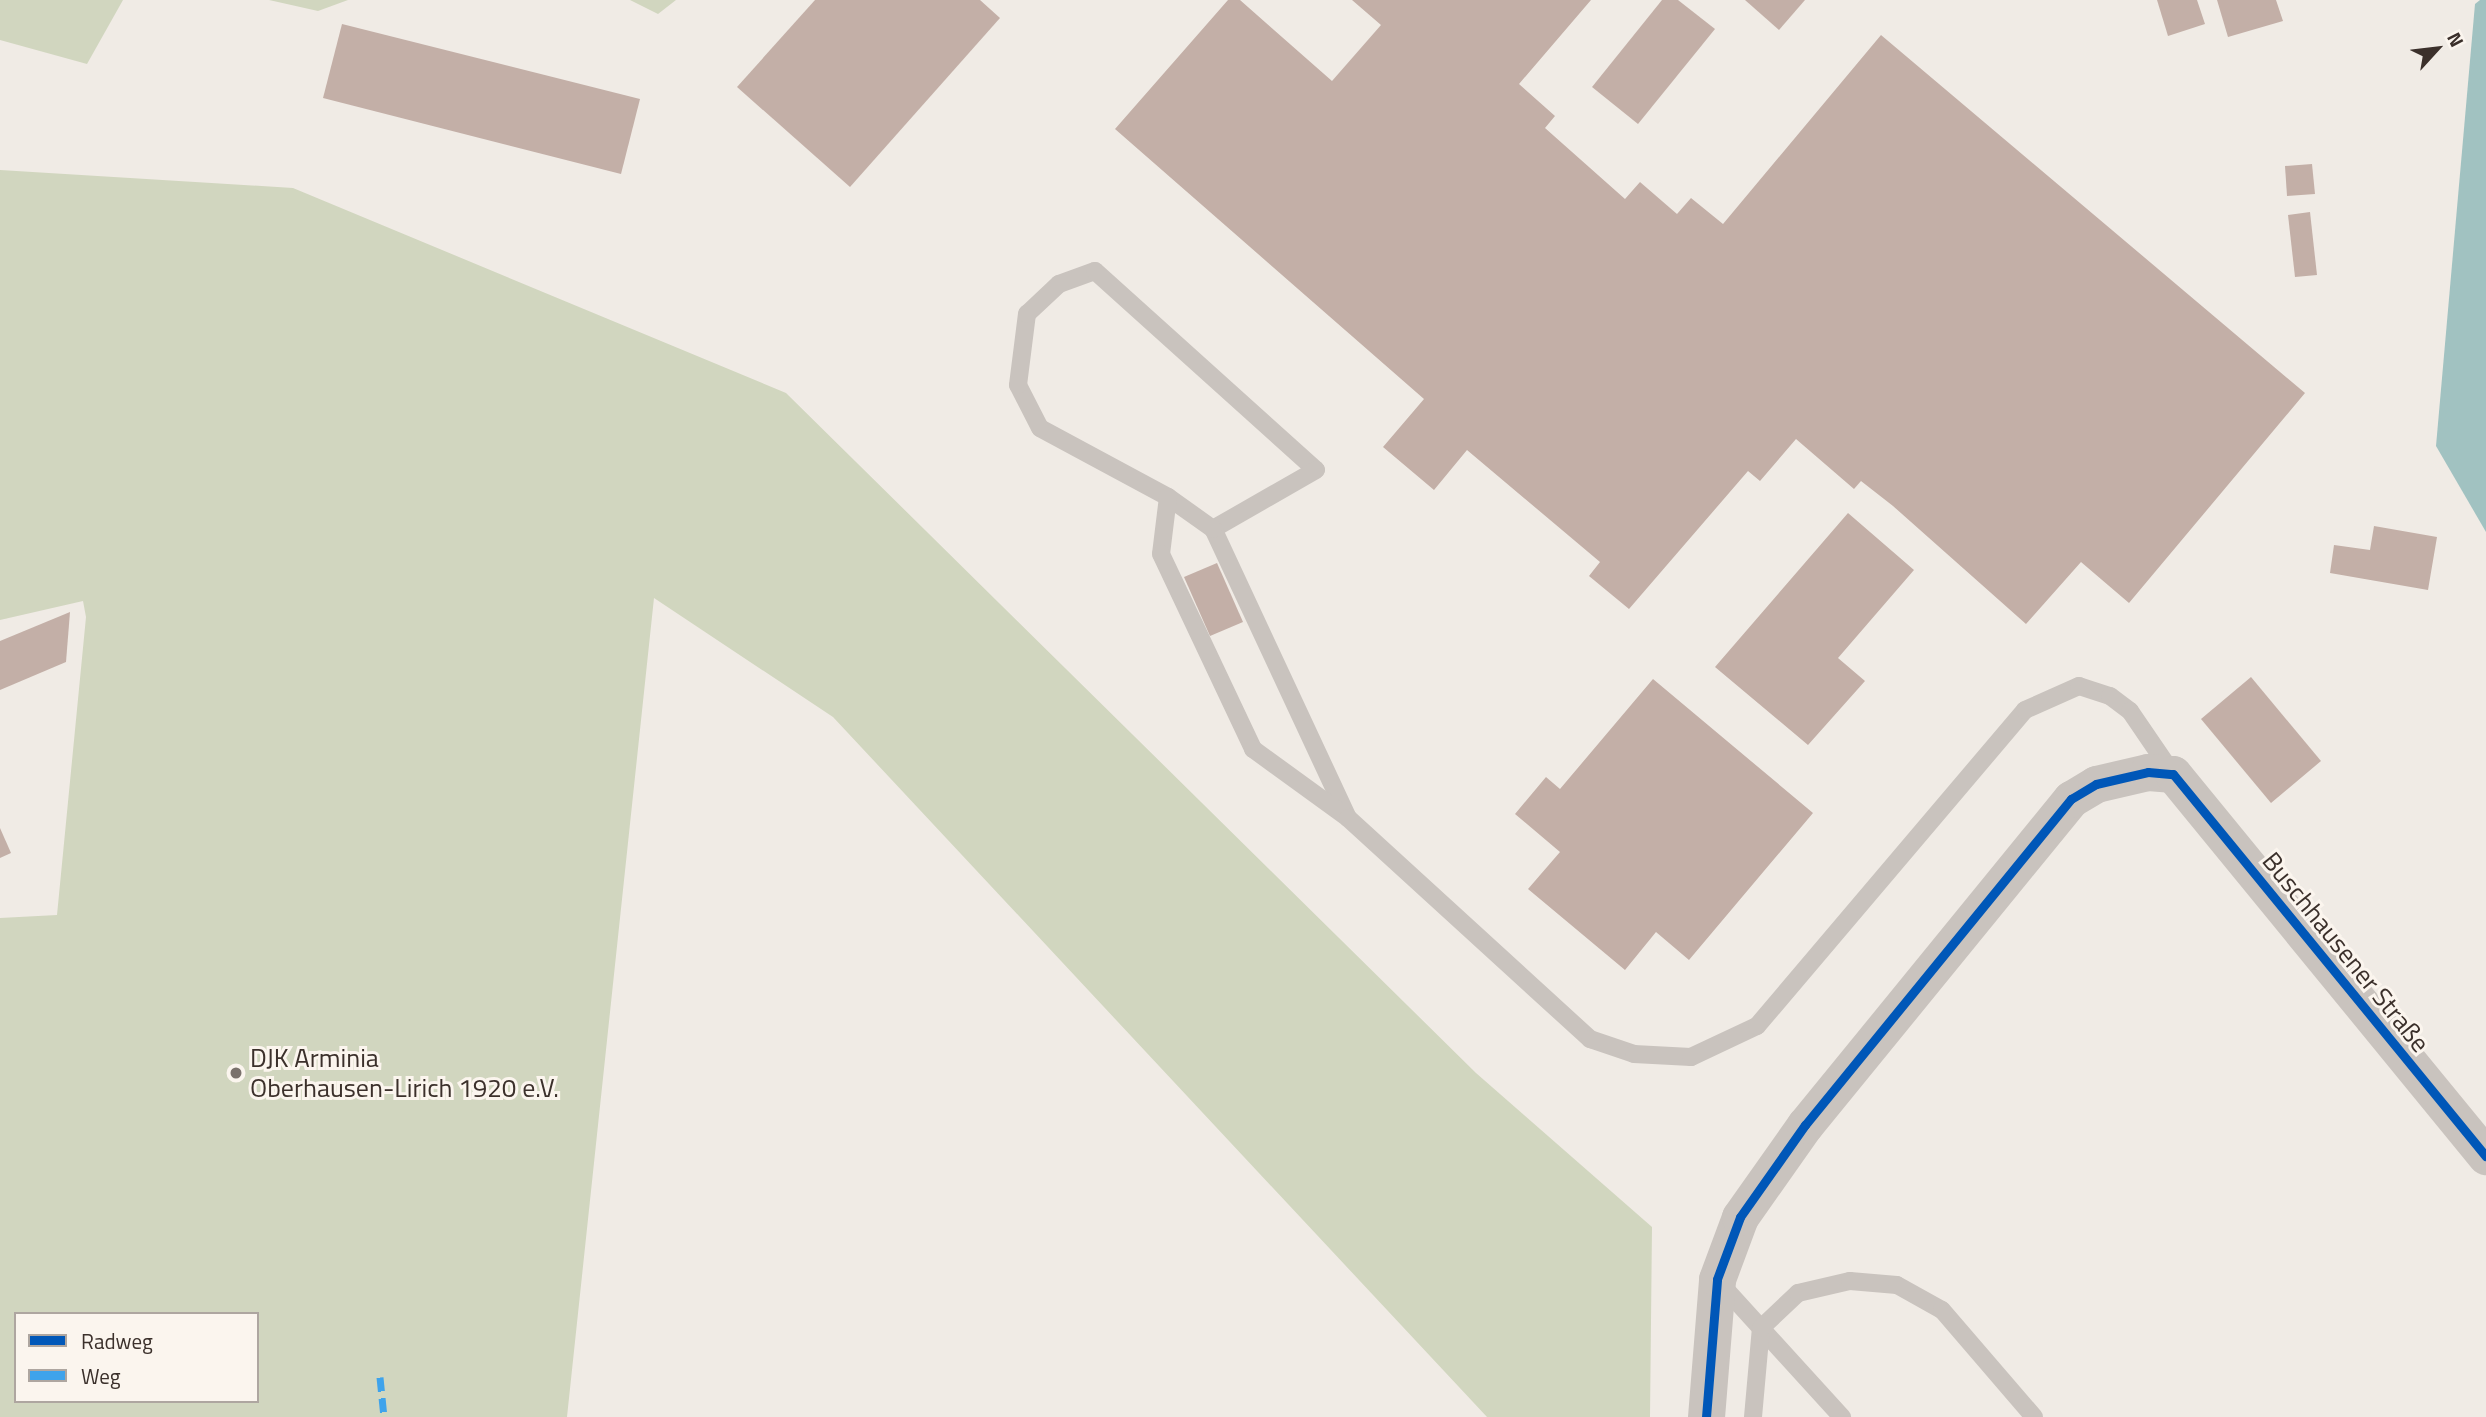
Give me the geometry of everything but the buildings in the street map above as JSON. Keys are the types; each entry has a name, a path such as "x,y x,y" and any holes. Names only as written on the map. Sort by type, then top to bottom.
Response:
{"street":[{"name":"Buschhausener Straße","path":"2173,774 2486,1156"},
{"path":"1706,1417 1717,1279 1740,1217 1805,1125 2071,799 2096,784 2123,776 2173,774"}],"lane":[{"path":"1213,529 1316,470 1095,271 1059,284 1027,314 1018,384 1040,428 1168,497 1213,529 1348,818"},
{"path":"1168,497 1161,554 1253,749 1348,818 1590,1039 1634,1054 1691,1057 1757,1026 2025,710 2079,686 2110,695 2130,711 2173,774"},
{"path":"1717,1279 1842,1417"},
{"path":"1752,1417 1761,1328 1798,1293 1850,1282 1897,1285 1942,1310 2034,1417"}],"green space":[{"path":"0,0 123,0 87,64 0,40"},
{"path":"269,0 348,0 318,11"},
{"path":"630,0 676,0 658,14"},
{"path":"0,170 293,188 786,393 1476,1073 1652,1227 1650,1417 1487,1417 833,717 654,598 567,1417 0,1417 0,918 57,915 86,617 83,601 0,620"}],"water":[{"path":"2486,0 2486,532 2436,446 2475,4"}],"marked path":[{"path":"380,1377 384,1417"}],"cycle path":[{"path":"1706,1417 1717,1279 1740,1217 1805,1125 2071,799 2096,784 2148,772 2173,774 2486,1156"}],"place":[{"name":"DJK Arminia Oberhausen-Lirich 1920 e.V.","path":"236,1073"}]}
